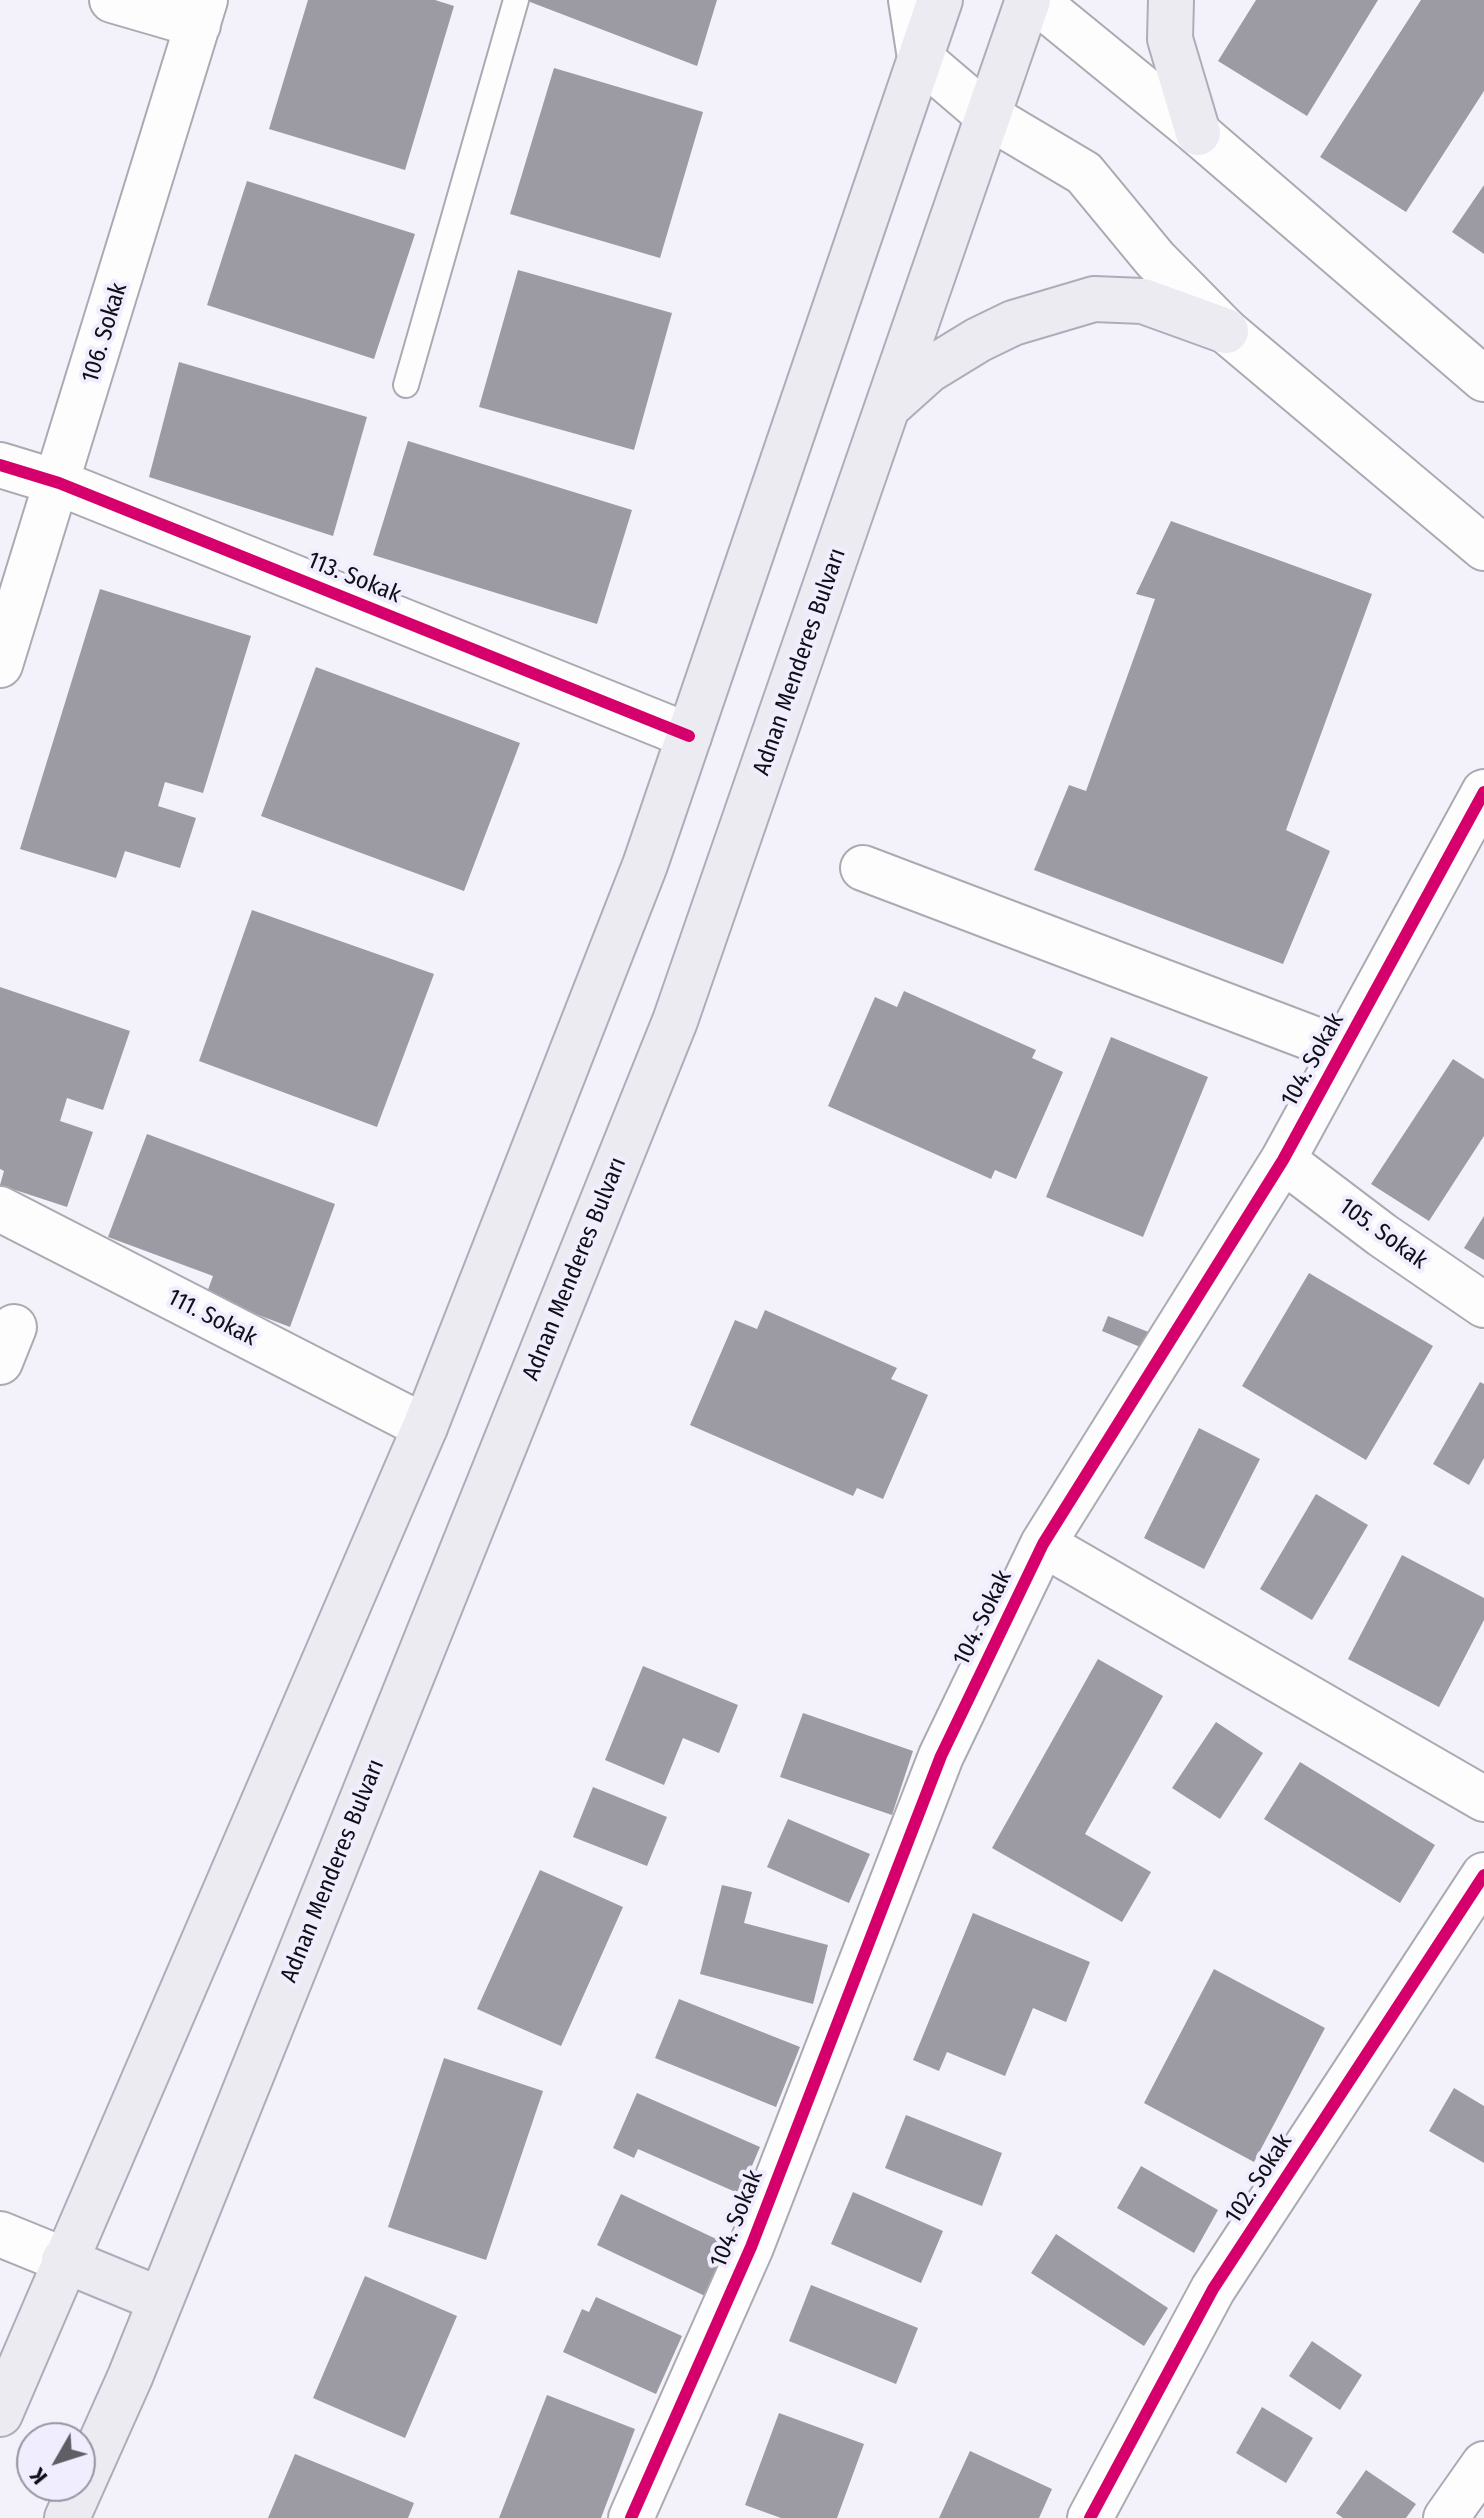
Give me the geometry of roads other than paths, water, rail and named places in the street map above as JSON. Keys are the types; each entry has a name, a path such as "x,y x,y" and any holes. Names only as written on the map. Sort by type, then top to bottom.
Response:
{"main road":[{"path":"0,2414 425,1427 645,865 940,0"},
{"name":"Adnan Menderes Bulvarı","path":"67,2518 161,2300 675,1021 1028,0"},
{"path":"1171,0 1170,39 1198,133"},
{"path":"888,407 929,370 978,340 1013,323 1094,299 1143,301 1226,331"},
{"path":"64,2260 161,2300"}],"street":[{"path":"112,0 202,13"},
{"path":"911,0 920,58 988,116 1084,173 1155,259 1226,331 1484,548"},
{"path":"1035,0 1198,133 1484,379"},
{"name":"106. Sokak","path":"0,665 59,483 202,13"},
{"name":"113. Sokak","path":"0,465 59,483 689,736"},
{"name":"104. Sokak","path":"631,2518 751,2247 941,1756 1043,1544 1283,1160 1483,794"},
{"path":"863,868 1343,1050"},
{"name":"105. Sokak","path":"1283,1160 1382,1235 1484,1305"},
{"name":"111. Sokak","path":"0,1209 425,1427"},
{"path":"1043,1544 1484,1799"},
{"name":"102. Sokak","path":"1090,2518 1213,2289 1484,1875"},
{"path":"0,2234 64,2260"}],"lane":[{"path":"406,385 516,0"}]}
